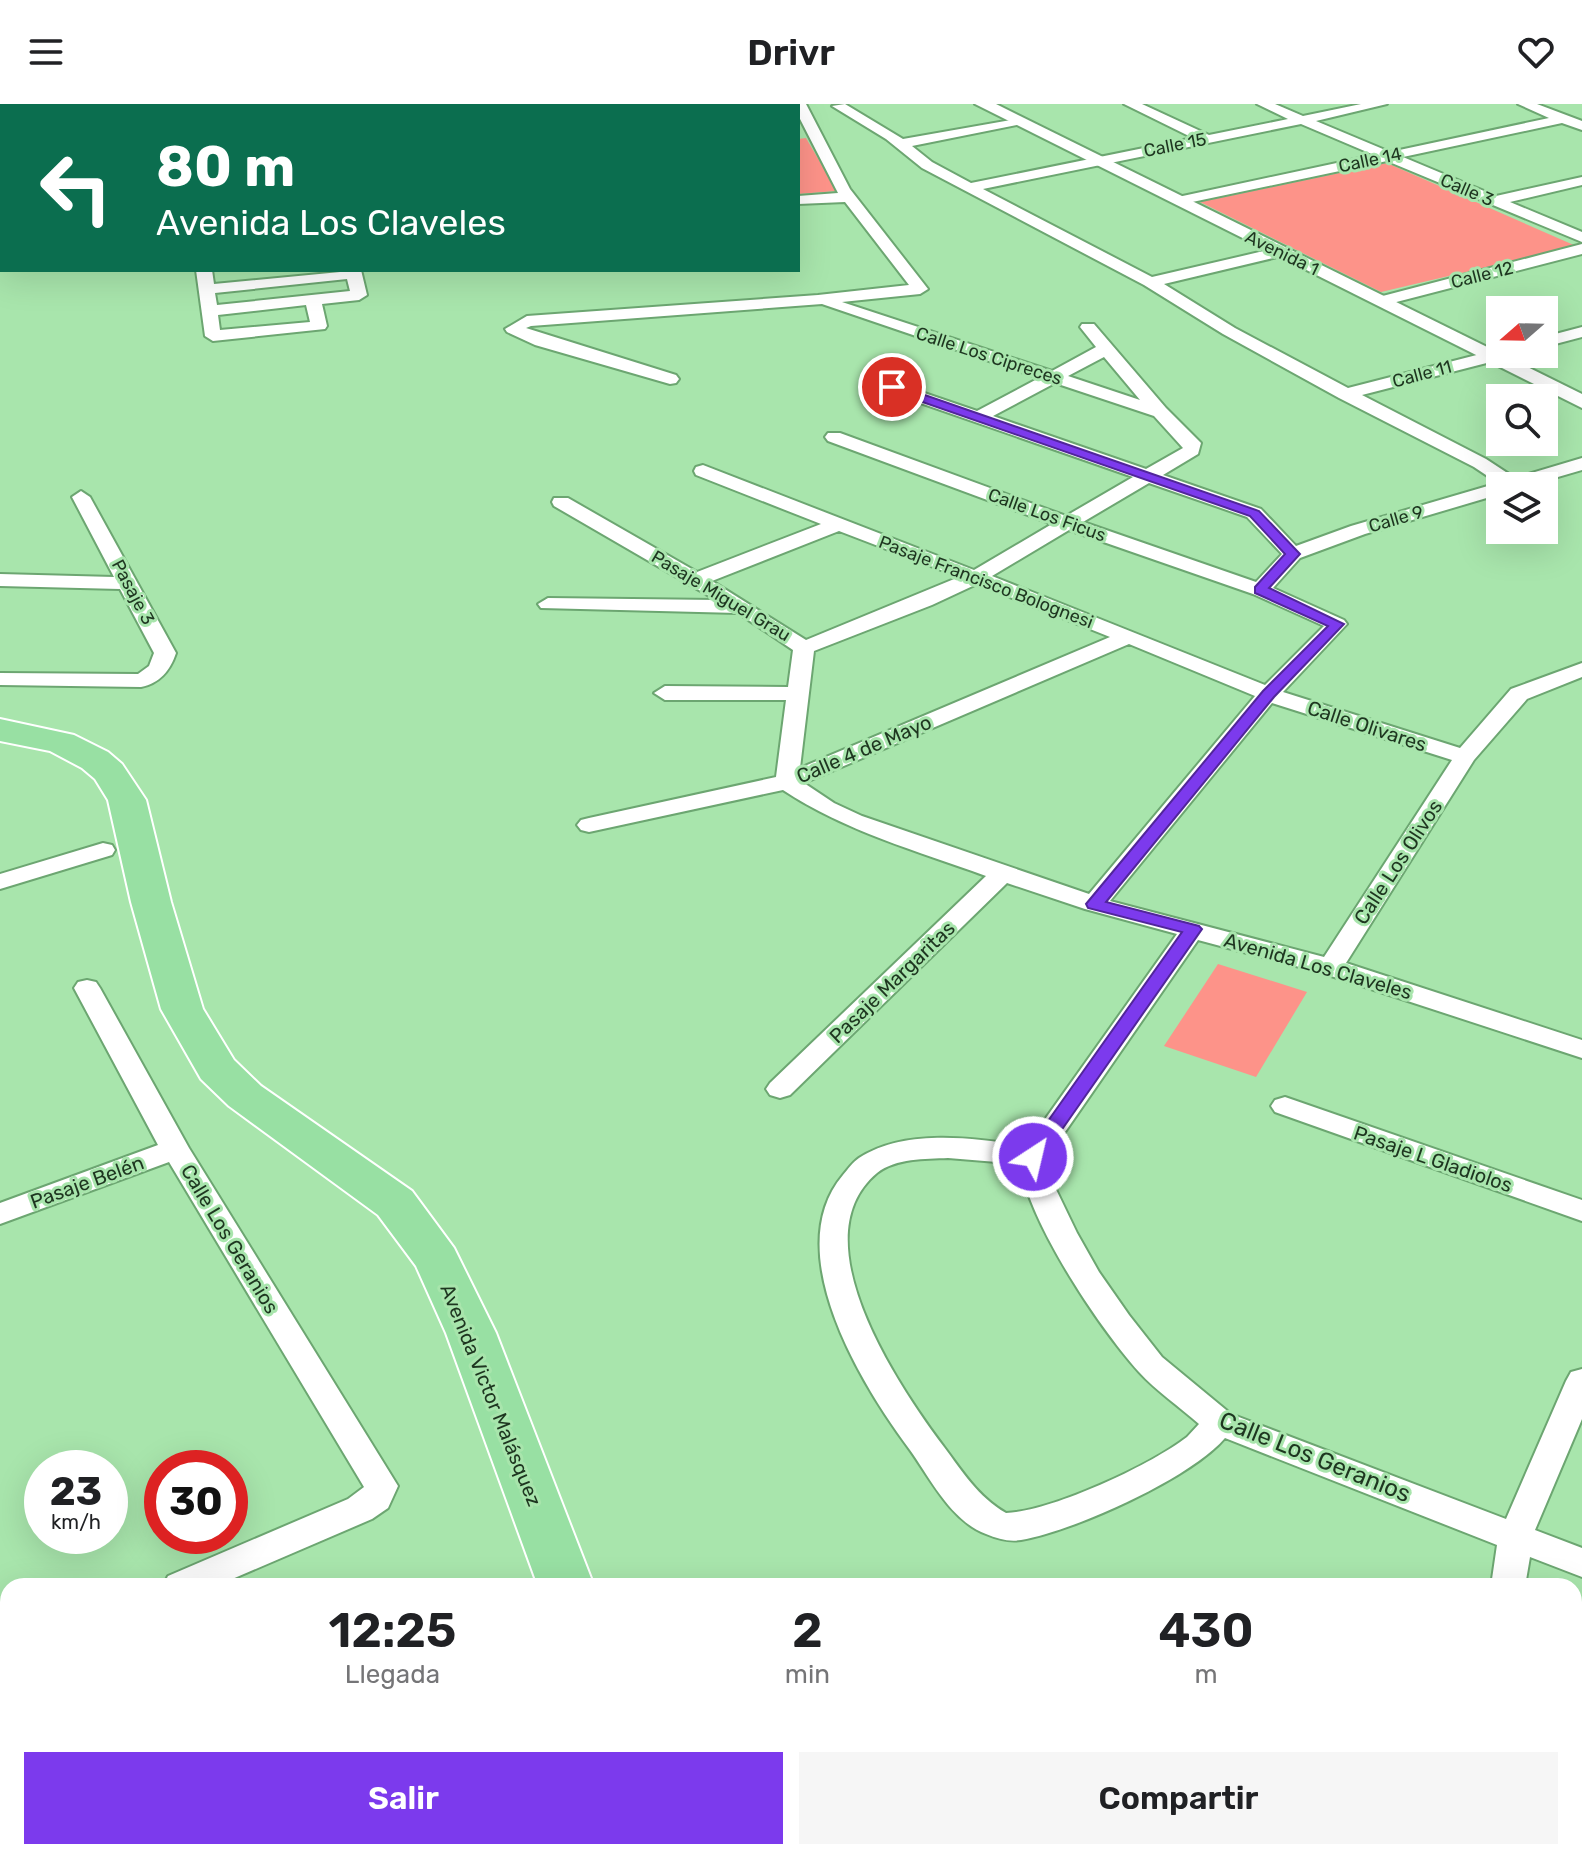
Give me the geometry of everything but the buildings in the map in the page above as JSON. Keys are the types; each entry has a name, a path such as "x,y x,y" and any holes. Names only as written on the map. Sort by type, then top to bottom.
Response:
{"main road":[{"name":"Avenida Victor Malásquez","path":"0,730 61,743 95,760 109,772 127,800 151,902 182,1009 217,1069 245,1096 395,1203 437,1260 471,1333 563,1578"}],"street":[{"name":"Avenida 1","path":"983,104 1486,350"},
{"path":"1131,104 1207,139"},
{"name":"Calle 3","path":"1264,104 1582,237"},
{"name":"Calle 15","path":"971,187 1380,104"},
{"path":"1525,104 1582,126"},
{"path":"670,379 541,341 513,329 527,321 818,300 920,289 849,197 815,135 822,107 900,144 927,165 1150,282 1229,331 1472,458 1489,472"},
{"name":"Calle 14","path":"1178,201 1563,119"},
{"path":"900,144 1017,121"},
{"path":"800,136 815,135"},
{"path":"1493,201 1582,181"},
{"path":"800,200 849,197"},
{"name":"Calle 12","path":"1381,301 1582,249"},
{"path":"1150,282 1281,252"},
{"path":"204,272 213,336 319,326 313,300"},
{"path":"207,289 353,272 359,295 210,311"},
{"name":"Calle Los Cipreces","path":"818,300 1160,412"},
{"path":"804,648 925,601 976,577 1193,447 1088,327"},
{"path":"1558,338 1582,332"},
{"path":"978,417 1106,349"},
{"name":"Calle 11","path":"1345,394 1486,358"},
{"name":"Avenida 1","path":"1520,368 1582,402"},
{"path":"892,387 1254,513 1293,554 1260,590"},
{"name":"Calle Los Ficus","path":"834,437 1260,590 1337,624 1268,694"},
{"name":"Calle 9","path":"1554,472 1582,464"},
{"name":"Pasaje Francisco Bolognesi","path":"703,471 1268,694"},
{"name":"Calle 9","path":"1293,554 1358,530 1486,492"},
{"name":"Pasaje 3","path":"0,679 141,681 155,675 165,653 81,497"},
{"name":"Pasaje Miguel Grau","path":"561,502 744,608 804,648 787,782"},
{"path":"696,580 838,524"},
{"path":"0,580 128,583"},
{"path":"548,604 744,608"},
{"name":"Calle 4 de Mayo","path":"589,825 787,782 1127,637"},
{"name":"Calle Los Olivos","path":"1331,967 1465,757 1519,694 1582,669"},
{"path":"665,693 798,694"},
{"path":"1094,904 1268,694"},
{"name":"Calle Olivares","path":"1268,694 1465,757"},
{"name":"Avenida Los Claveles","path":"787,782 826,808 854,821 1003,874 1094,904 1331,967 1582,1049"},
{"path":"0,882 103,850"},
{"name":"Pasaje Margaritas","path":"780,1089 1003,874"},
{"path":"1193,929 1033,1157 987,1148 946,1148 902,1154 869,1164 848,1184 834,1223 835,1272 860,1346 902,1418 966,1499 988,1520 1007,1527 1025,1526 1066,1511 1174,1462 1199,1446 1220,1423"},
{"name":"Calle Los Geranios","path":"87,988 175,1149 381,1486 376,1499 360,1509 199,1578"},
{"name":"Pasaje L Gladiolos","path":"1285,1106 1582,1211"},
{"name":"Pasaje Belén","path":"0,1214 175,1149"},
{"name":"Calle Los Geranios","path":"1033,1157 1037,1179 1087,1279 1151,1365 1220,1423 1582,1563"},
{"path":"1509,1578 1516,1536 1582,1381"}],"shaded area":[{"path":"806,138 837,191 800,194 800,139"},
{"path":"1387,163 1576,246 1381,292 1200,202"},
{"path":"1218,964 1307,992 1256,1077 1164,1046"}],"route":[{"path":"892,387 1254,513 1293,554 1260,590 1337,624 1268,694 1094,904 1193,929 1033,1157"}]}
